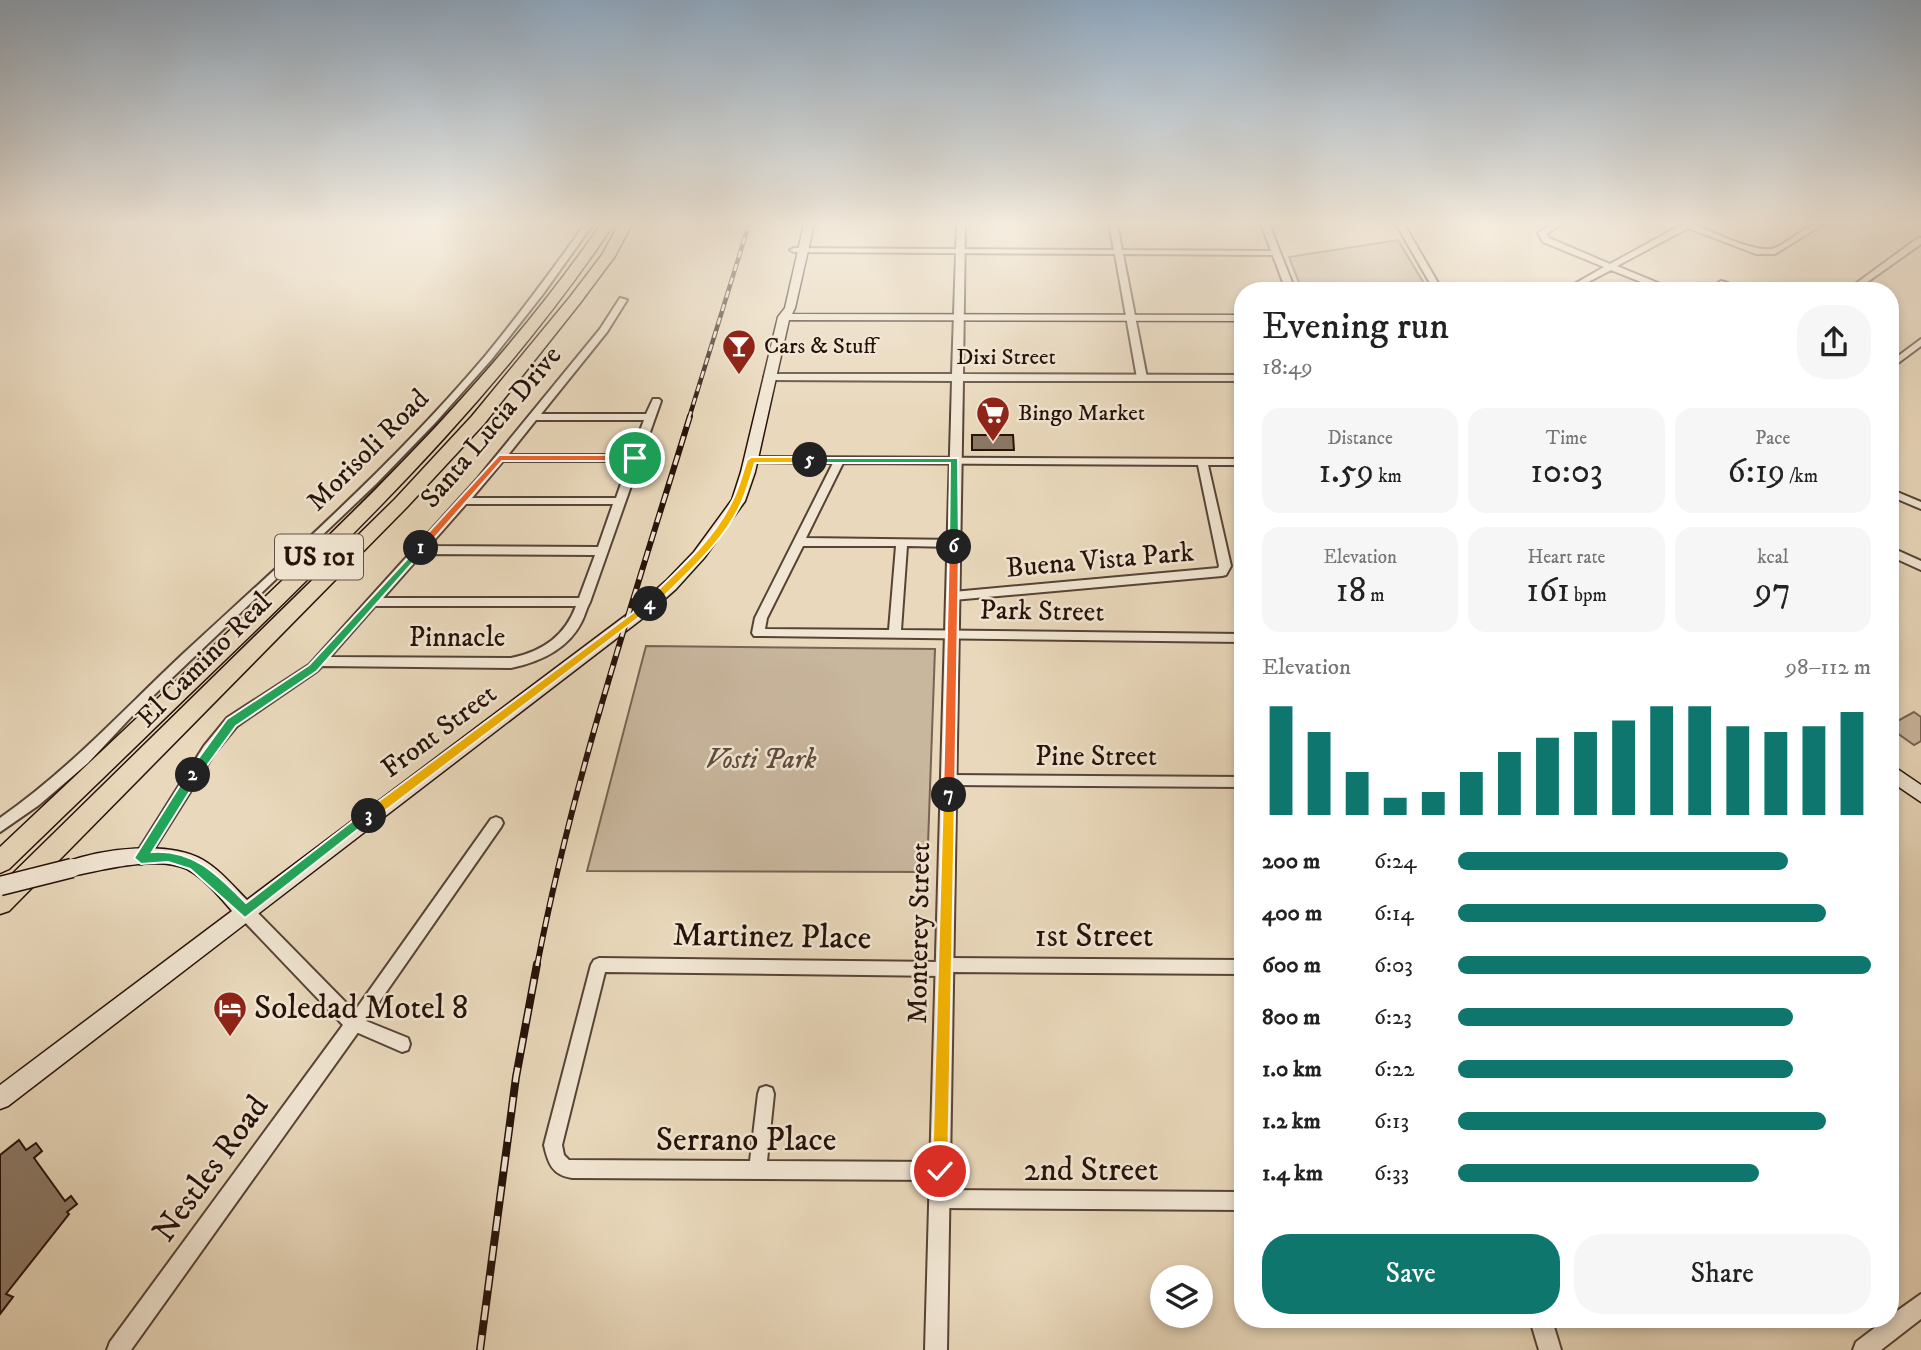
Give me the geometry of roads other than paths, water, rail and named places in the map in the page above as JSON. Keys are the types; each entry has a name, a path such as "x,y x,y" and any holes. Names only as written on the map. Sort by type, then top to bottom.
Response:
{"highway":[{"name":"El Camino Real","path":"0,862 327,550 403,473 527,335 565,287"},
{"name":"El Camino Real","path":"0,903 401,503 478,420 585,287"}],"main road":[{"name":"Front Street","path":"0,1097 618,629 663,592 699,555 738,501 751,460 783,317 790,308 793,287"},
{"path":"783,317 1234,318"},
{"path":"1899,778 1921,795"},
{"path":"0,886 72,868 168,856 194,864 245,911"}],"street":[{"name":"Morisoli Road","path":"0,826 56,785 95,750 128,713 410,443 470,379 544,287"},
{"name":"Monterey Street","path":"936,1350 959,287"},
{"path":"1124,287 1142,378"},
{"name":"Santa Lucia Drive","path":"141,858 209,750 232,722 302,678 320,661 499,458 604,330 623,300"},
{"path":"1899,357 1921,342"},
{"name":"Dixi Street","path":"769,377 1234,379"},
{"path":"577,620 656,401"},
{"path":"533,417 650,416"},
{"path":"499,458 635,458"},
{"path":"751,460 1234,463"},
{"path":"840,460 800,542 954,542"},
{"name":"Buena Vista Park","path":"953,597 1223,572 1225,566 1202,462"},
{"path":"1899,496 1921,506"},
{"path":"462,501 620,501"},
{"name":"Park Street","path":"800,542 761,618 758,633 1234,638"},
{"path":"895,635 902,543"},
{"path":"418,550 602,551"},
{"path":"1899,555 1921,566"},
{"path":"372,602 584,603"},
{"name":"Pinnacle","path":"320,661 518,662 551,649 570,632 577,620"},
{"name":"Pine Street","path":"949,780 1234,782"},
{"name":"Nestles Road","path":"118,1350 355,1024 496,823"},
{"path":"245,911 355,1024 402,1044"},
{"name":"Martinez Place","path":"556,1160 553,1145 555,1132 599,965 945,967"},
{"name":"1st Street","path":"945,967 1234,967"},
{"path":"758,1170 766,1094"},
{"name":"Serrano Place","path":"556,1160 565,1168 572,1169 940,1171"},
{"name":"2nd Street","path":"939,1199 1234,1201"},
{"path":"1899,1322 1921,1304"},
{"path":"1543,1328 1550,1350"},
{"path":"1864,1350 1891,1328"}],"railway":[{"path":"689,418 730,287"},
{"path":"537,966 586,758 690,416"},
{"path":"480,1350 516,1077 537,964"}],"place":[{"name":"Cars & Stuff","path":"739,376"},
{"name":"Bingo Market","path":"993,443"},
{"name":"Soledad Motel 8","path":"230,1038"}],"park label":[{"name":"Vosti Park","path":"761,759"}]}
